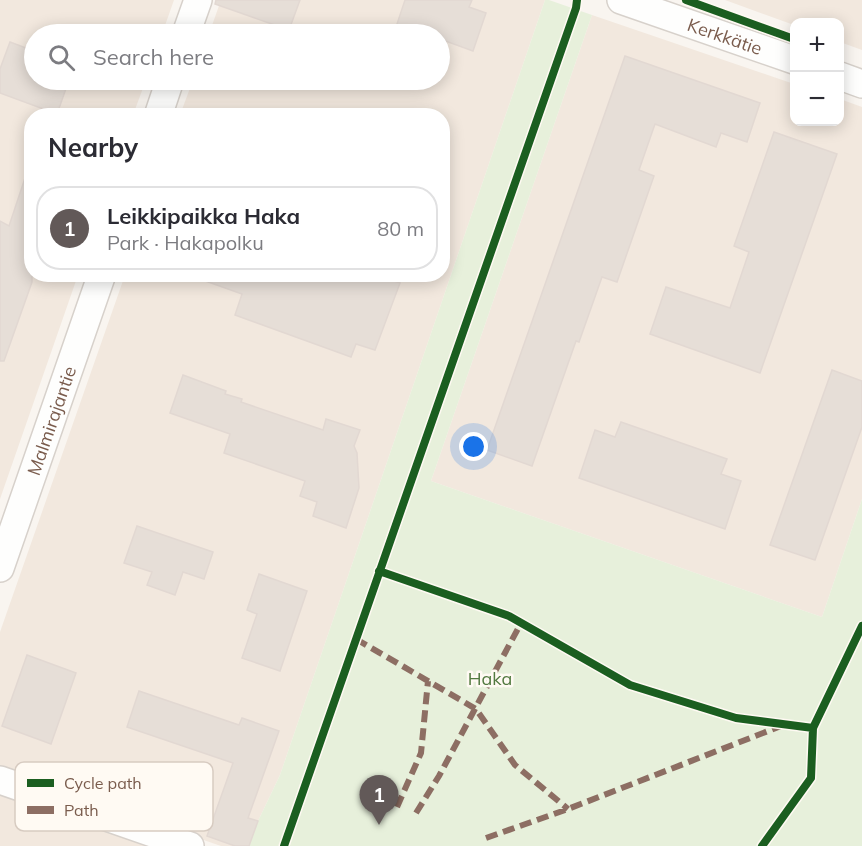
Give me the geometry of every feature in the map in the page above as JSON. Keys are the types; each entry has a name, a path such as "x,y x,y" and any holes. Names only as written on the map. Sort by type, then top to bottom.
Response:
{"street":[{"path":"190,24 198,0"},
{"name":"Kerkkätie","path":"621,0 790,58"},
{"path":"844,77 862,84"},
{"path":"161,108 167,90"},
{"name":"Malmirajantie","path":"0,568 99,282"},
{"path":"0,780 15,785"},
{"path":"147,831 190,846"}],"shaded area":[{"path":"0,0 174,0 166,24 24,24 24,90 142,90 136,108 24,108 24,282 76,282 0,499"},
{"path":"221,0 545,0 450,278 450,108 183,108 189,90 450,90 450,24 213,24"},
{"path":"725,0 862,0 862,50 844,43 844,18 790,18 790,24"},
{"path":"592,15 790,83 790,126 844,126 844,100 862,107 862,499 822,617 431,481"},
{"path":"123,282 449,282 280,775 249,846 221,846 177,831 213,831 213,762 15,762 15,775 0,770 0,632"},
{"path":"0,791 15,796 15,831 111,831 153,846 0,846"}],"green space":[{"name":"Haka","path":"545,0 592,15 431,481 822,617 862,499 862,846 249,846 280,775"}],"building":[{"path":"216,0 300,0 291,24 272,24 215,4"},
{"path":"405,0 472,0 469,7 486,13 473,51 450,43 450,24 397,24"},
{"path":"10,42 24,47 24,90 65,90 59,108 41,108 0,93 0,69"},
{"path":"625,56 760,103 747,142 721,133 716,147 655,124 639,170 654,176 617,282 602,277 579,342 576,341 532,466 487,450"},
{"path":"774,132 837,154 760,373 650,334 666,287 730,308 749,252 734,246"},
{"path":"24,181 24,282 32,282 4,361 0,361 0,221 9,226"},
{"path":"208,282 400,283 375,350 356,344 351,357 235,315 242,294"},
{"path":"832,370 862,381 862,427 815,560 770,545"},
{"path":"183,375 226,391 225,394 242,399 241,402 323,430 326,419 360,430 354,446 357,453 359,488 346,528 313,516 317,502 300,496 305,481 224,453 230,434 170,413"},
{"path":"621,422 727,459 721,474 741,481 725,529 579,478 595,430 615,437"},
{"path":"137,526 213,552 204,579 183,572 175,595 147,585 152,572 124,563"},
{"path":"259,574 307,591 280,671 242,658 257,614 247,610"},
{"path":"27,655 76,673 51,744 2,726"},
{"path":"139,691 239,725 242,718 279,731 248,818 258,821 249,846 235,846 207,836 209,831 213,831 213,819 233,763 127,727"}],"marked path":[{"path":"416,813 439,776 521,623"},
{"path":"356,639 476,709 515,765 568,809"},
{"path":"397,807 421,753 428,681"},
{"path":"486,838 568,809 781,726"}],"cycle path":[{"path":"284,846 577,0"},
{"path":"686,0 790,38"},
{"path":"379,571 509,616 630,685 736,718 813,728"},
{"path":"762,846 811,778 813,728 862,626"}],"place":[{"name":"Leikkipaikka Haka","path":"379,825"}]}
